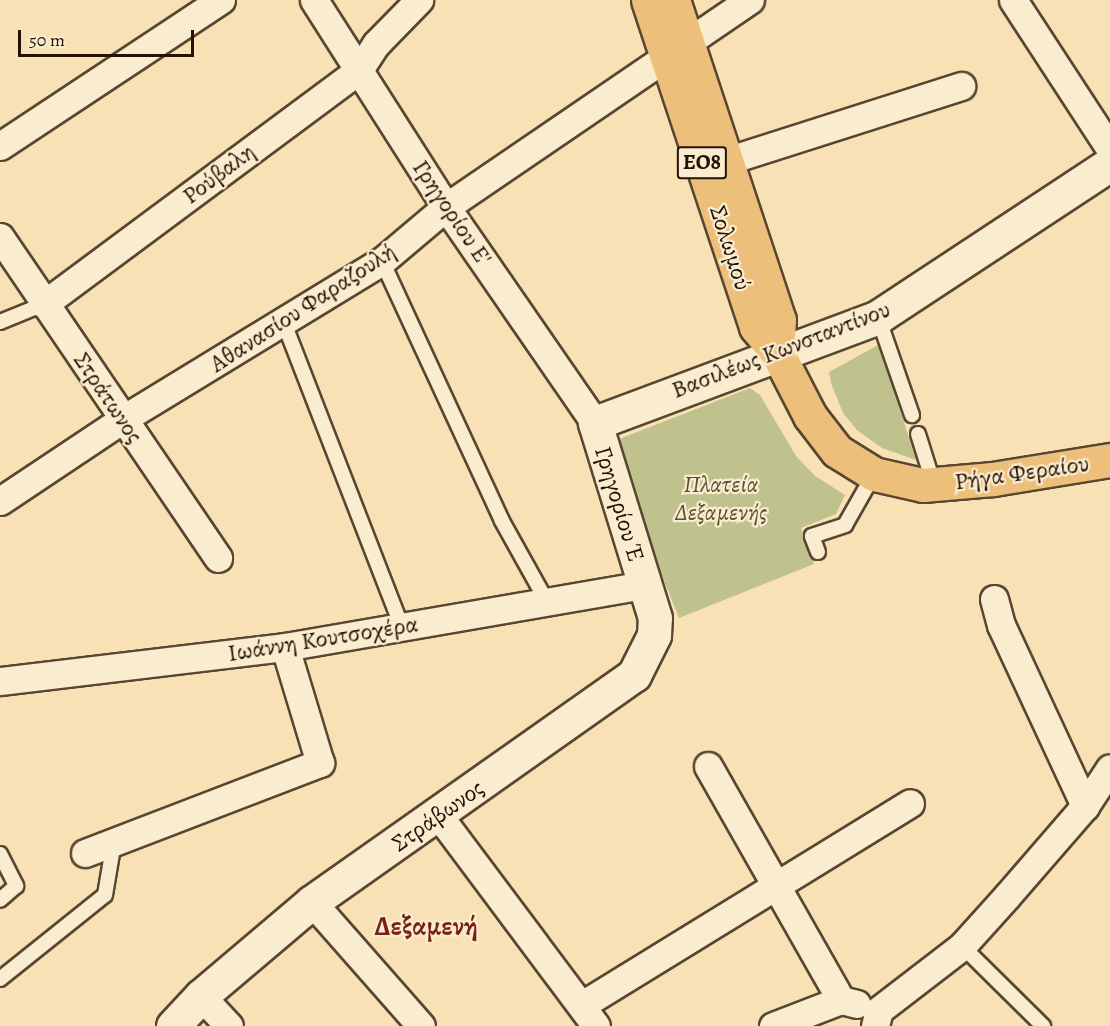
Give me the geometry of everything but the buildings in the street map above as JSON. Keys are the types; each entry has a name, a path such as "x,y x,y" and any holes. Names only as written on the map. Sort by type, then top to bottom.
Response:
{"main road":[{"name":"Σολωμού","path":"648,0 677,48 726,160 779,320 777,352"},
{"name":"Σολωμού","path":"673,0 677,48 756,327 777,352 797,395 824,435 846,459 874,474 902,483 934,485"},
{"name":"Ρήγα Φεραίου","path":"934,485 1110,460"}],"street":[{"path":"0,146 221,0"},
{"name":"Γρηγορίου Ε'","path":"314,0 446,207 595,423"},
{"name":"Ρούβαλη","path":"44,304 359,70 376,44 419,0"},
{"name":"Αθανασίου Φαραζουλή","path":"0,501 123,419 284,323 382,261 446,207 750,0"},
{"path":"1013,0 1110,149"},
{"path":"726,160 961,86"},
{"name":"Βασιλέως Κωνσταντίνου","path":"595,423 777,352 878,317 1110,164"},
{"name":"Στράτωνος","path":"0,237 218,558"},
{"name":"Γρηγορίου Έ","path":"595,423 644,585"},
{"name":"Ιωάννη Κουτσοχέρα","path":"0,681 285,647 644,585"},
{"name":"Στράβωνος","path":"173,1026 201,996 312,902 439,816 634,675 654,635 655,618 644,585"},
{"path":"994,599 1001,625 1085,806"},
{"path":"85,853 320,762 285,647"},
{"path":"708,766 841,1000 877,1018 962,946 1085,806 1110,768"},
{"path":"439,816 589,1016 776,887 910,803"},
{"path":"312,902 421,1026"},
{"path":"201,996 229,1026"},
{"path":"773,1026 841,1000"}],"lane":[{"path":"382,261 502,521 547,602"},
{"name":"Ρούβαλη","path":"0,322 44,304"},
{"path":"878,317 912,415"},
{"path":"284,323 402,627"},
{"path":"918,434 934,485"},
{"path":"818,552 812,536 845,525 874,474"},
{"path":"0,979 105,896 114,842"},
{"path":"0,854 16,886 0,900"},
{"path":"962,946 1043,1026"}],"green space":[{"path":"880,344 916,460 882,448 857,430 843,413 831,383 829,372"},
{"name":"Πλατεία Δεξαμενής","path":"750,388 760,395 796,456 815,476 845,495 836,514 801,528 814,564 679,618 609,443"}],"district":[{"name":"Δεξαμενή","path":"426,927"}]}
